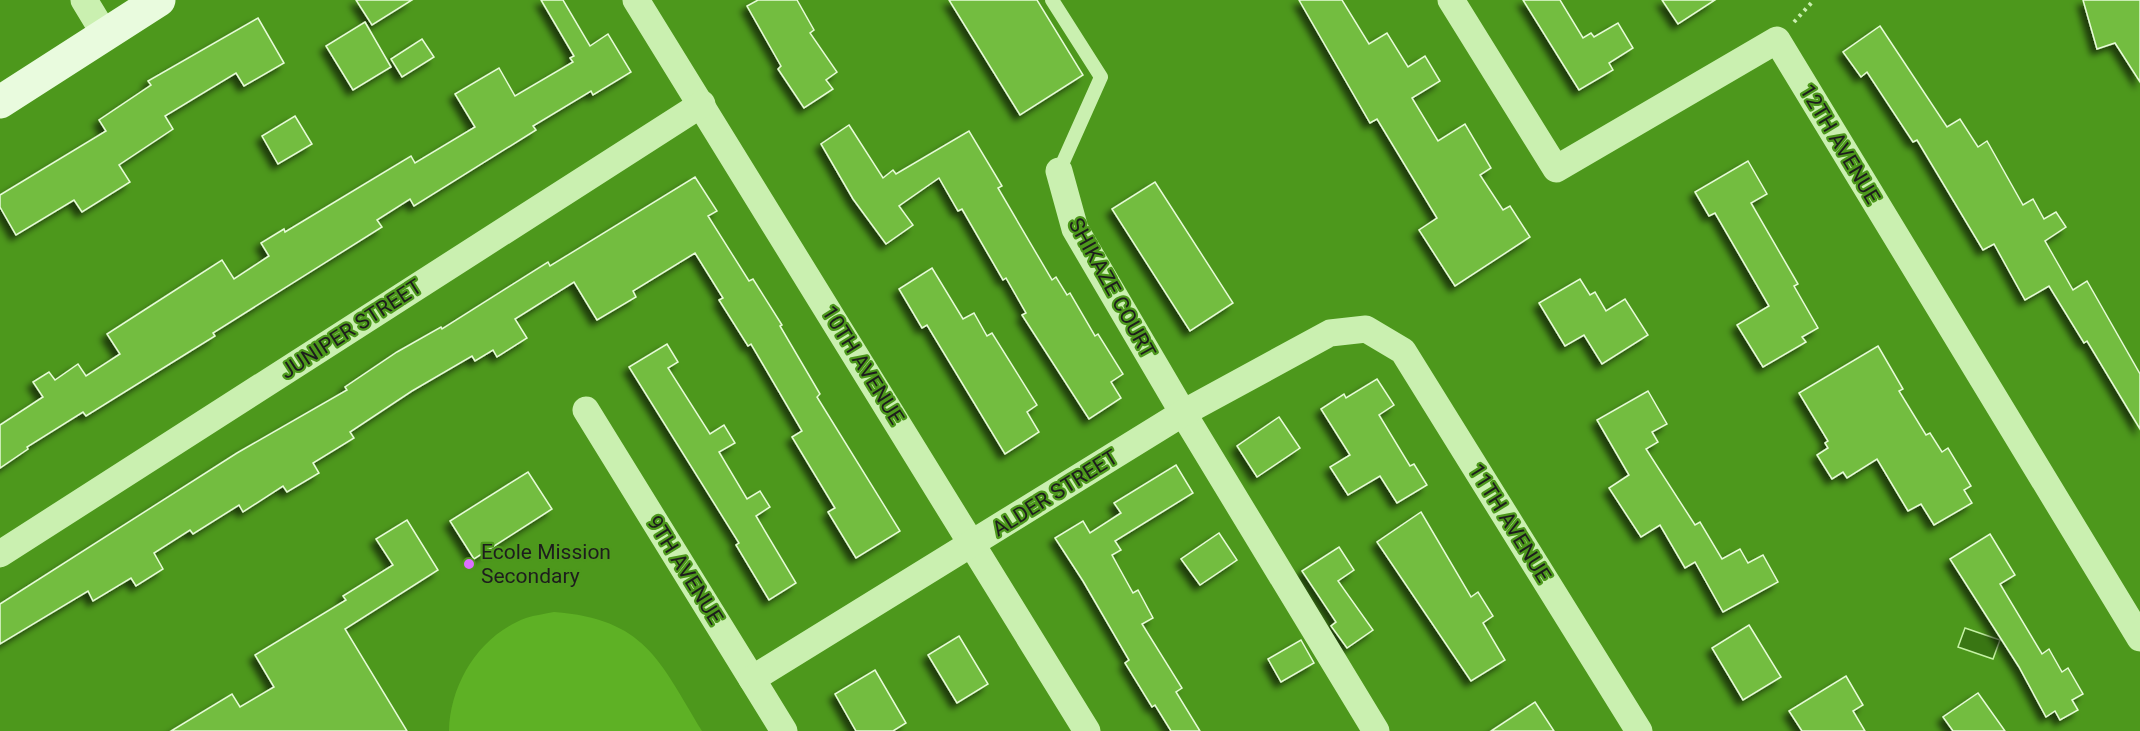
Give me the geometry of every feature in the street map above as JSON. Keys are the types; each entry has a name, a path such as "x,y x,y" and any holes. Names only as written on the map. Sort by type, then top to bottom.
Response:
{"main road":[{"path":"0,102 104,33 159,0"},
{"path":"0,89 104,33"}],"street":[{"path":"84,0 104,33"},
{"name":"10TH AVENUE","path":"636,0 974,544 1087,731"},
{"name":"12TH AVENUE","path":"1451,0 1556,169 1777,40 2140,638"},
{"name":"JUNIPER STREET","path":"0,554 702,104"},
{"name":"SHIKAZE COURT","path":"1059,171 1075,229 1183,413 1376,731"},
{"name":"ALDER STREET","path":"752,679 1183,413 1330,333 1366,329"},
{"name":"11TH AVENUE","path":"1366,329 1403,351 1639,731"},
{"name":"9TH AVENUE","path":"586,410 784,731"}],"lane":[{"name":"SHIKAZE COURT","path":"1052,0 1101,77 1059,171"}],"shaded area":[{"path":"554,612 585,616 629,634 660,664 702,731 449,731 455,695 471,663 482,649 510,626 526,618"},
{"path":"1965,628 2000,640 1993,659 1958,647"}],"building":[{"path":"356,0 412,0 372,25"},
{"path":"541,0 563,0 590,46 608,34 631,72 593,95 591,91 533,126 536,130 414,206 410,199 377,220 382,227 213,333 215,336 86,416 83,412 27,447 28,449 0,468 0,425 43,397 33,382 49,372 55,380 78,364 86,376 120,354 107,334 222,260 234,279 269,256 261,243 284,229 285,232 411,156 415,163 475,127 455,94 499,68 515,96 573,62 570,58 574,56"},
{"path":"758,0 797,0 814,30 810,33 837,72 826,80 833,89 804,108 778,69 781,66 747,6"},
{"path":"949,0 1037,0 1083,75 1020,115"},
{"path":"1299,0 1342,0 1369,44 1387,33 1408,67 1425,56 1440,81 1412,98 1438,141 1465,124 1491,168 1480,175 1503,210 1510,206 1530,237 1455,286 1419,230 1437,218 1377,119 1370,123"},
{"path":"1523,0 1560,0 1583,38 1591,33 1594,37 1618,23 1633,48 1609,63 1613,70 1579,90"},
{"path":"1662,0 1715,0 1678,24"},
{"path":"2083,0 2140,0 2140,82 2115,43 2097,49"},
{"path":"258,18 284,63 244,86 236,73 165,116 173,129 119,165 130,182 82,212 74,200 16,235 0,207 0,195 106,131 99,120 151,85 148,81"},
{"path":"365,22 391,67 353,90 326,46"},
{"path":"1880,26 1947,127 1960,119 1978,147 1987,141 2023,205 2033,199 2044,219 2056,212 2066,227 2045,241 2073,290 2087,281 2140,374 2140,429 2087,341 2084,343 2049,286 2025,300 1994,244 1983,250 1917,140 1913,142 1867,72 1861,77 1843,52"},
{"path":"422,39 434,57 402,77 391,59"},
{"path":"295,116 312,144 278,164 262,136"},
{"path":"849,125 883,178 893,170 896,174 969,131 1002,186 998,188 1052,280 1056,277 1067,295 1070,293 1095,336 1098,334 1123,374 1111,382 1121,398 1089,419 1022,315 1026,313 1006,278 1003,280 962,209 958,211 939,178 899,206 913,225 886,244 853,199 821,144"},
{"path":"1748,161 1767,194 1751,203 1798,284 1794,286 1818,328 1802,337 1806,342 1763,367 1737,325 1769,306 1715,213 1709,216 1695,192"},
{"path":"695,177 717,211 708,216 749,281 753,279 782,325 780,326 820,394 817,397 900,531 856,558 828,512 835,508 792,437 802,431 751,344 748,346 719,300 723,298 695,253 633,291 636,297 597,320 574,282 515,319 527,338 497,357 493,350 475,361 472,356 412,391 350,432 354,438 313,463 319,473 287,492 283,486 243,512 239,505 193,534 190,530 154,553 163,569 136,586 131,578 93,601 88,591 0,644 0,604 237,453 347,390 345,387 397,352 441,327 442,329 548,262 550,266"},
{"path":"1155,182 1233,303 1190,331 1112,209"},
{"path":"932,268 963,319 974,313 987,336 992,333 1037,405 1027,412 1039,432 1005,454 927,325 922,328 899,289"},
{"path":"1580,279 1590,295 1595,292 1606,311 1625,299 1648,335 1602,364 1584,335 1565,346 1539,303"},
{"path":"667,344 678,362 668,368 710,434 724,425 735,443 719,452 747,499 760,491 770,507 756,516 796,583 769,600 736,545 739,543 629,367"},
{"path":"1878,346 1903,389 1899,391 1926,435 1930,433 1942,452 1948,448 1971,486 1964,490 1972,503 1934,525 1921,504 1908,511 1877,459 1847,478 1843,472 1832,479 1817,455 1828,448 1825,443 1828,441 1799,393"},
{"path":"1377,379 1394,405 1379,415 1410,466 1414,464 1427,485 1397,503 1380,476 1348,495 1330,467 1350,455 1321,409 1344,394 1346,398"},
{"path":"1648,391 1667,424 1652,432 1658,442 1646,449 1695,525 1700,522 1722,559 1740,549 1748,563 1763,555 1778,582 1723,612 1695,562 1685,568 1660,525 1641,537 1609,488 1629,475 1597,420"},
{"path":"1279,417 1300,448 1257,477 1237,446"},
{"path":"1176,465 1193,493 1115,541 1121,550 1112,555 1133,593 1138,590 1153,618 1142,624 1182,688 1176,692 1200,731 1171,731 1155,705 1152,707 1125,663 1129,660 1055,538 1083,521 1090,533 1121,513 1114,503"},
{"path":"528,472 552,509 474,559 450,521"},
{"path":"1421,512 1471,597 1478,592 1493,616 1483,623 1505,660 1471,681 1377,542"},
{"path":"407,520 438,570 345,629 407,731 171,731 232,694 240,707 274,687 255,655 346,600 343,596 393,565 376,539"},
{"path":"1219,533 1237,560 1200,585 1181,559"},
{"path":"1990,534 2015,575 2000,584 2042,654 2049,649 2062,672 2068,668 2083,694 2072,700 2078,710 2060,720 2055,711 2046,717 2019,667 1950,559"},
{"path":"1339,547 1354,570 1338,581 1373,630 1347,648 1331,626 1336,622 1302,571"},
{"path":"1749,625 1781,677 1743,700 1712,648"},
{"path":"959,636 988,684 957,703 928,655"},
{"path":"1301,640 1314,663 1281,682 1268,659"},
{"path":"875,670 906,723 893,731 856,731 835,694"},
{"path":"1846,676 1863,705 1853,711 1865,731 1802,731 1789,711"},
{"path":"1978,693 2005,731 1953,731 1943,717"},
{"path":"1535,702 1554,731 1491,731"}],"place":[{"name":"Ecole Mission Secondary","path":"469,564"}]}
